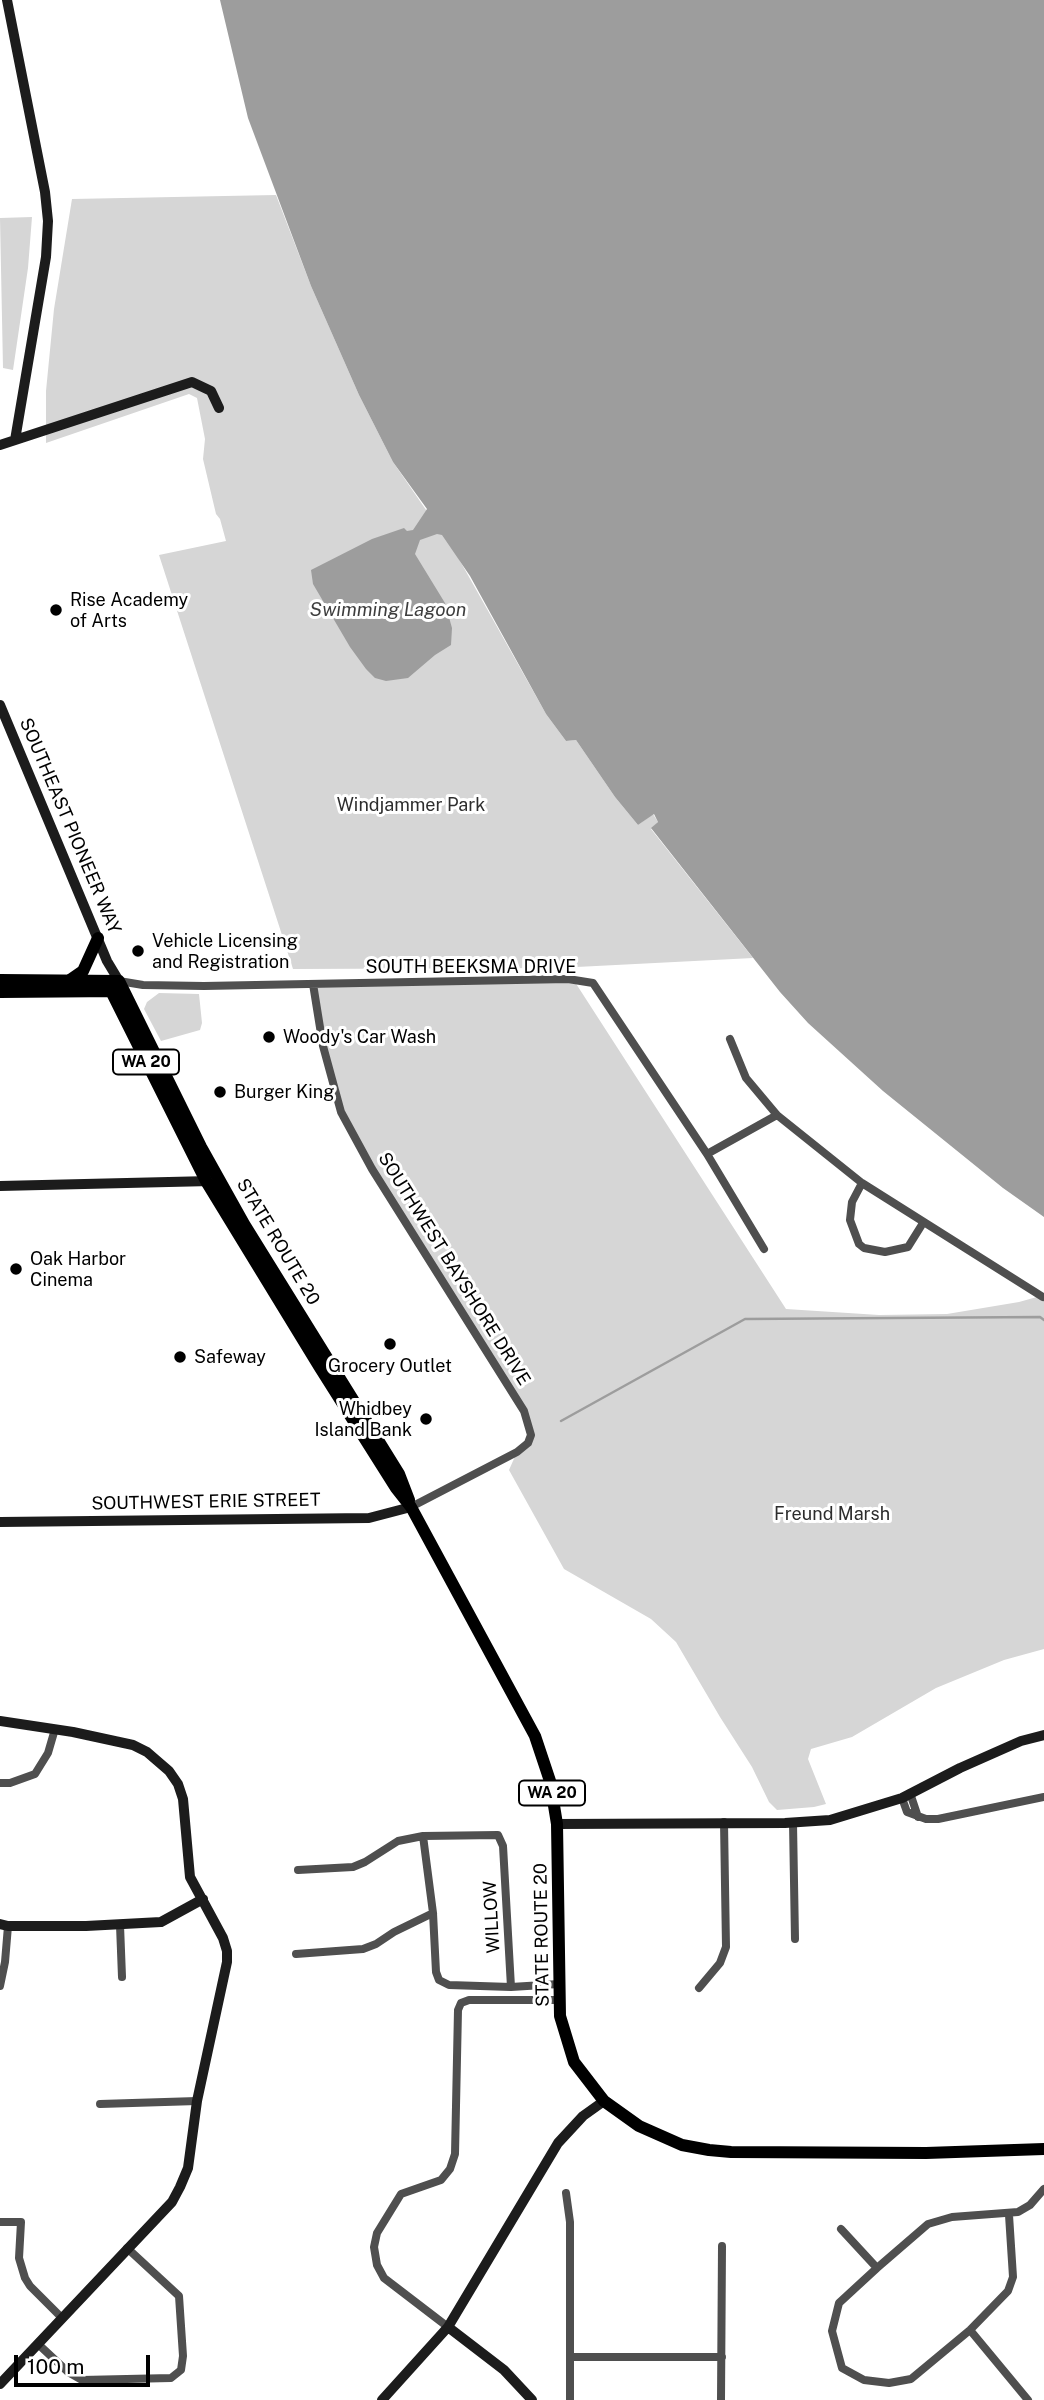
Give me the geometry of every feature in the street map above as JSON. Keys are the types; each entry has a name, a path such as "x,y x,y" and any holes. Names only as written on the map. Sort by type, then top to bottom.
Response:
{"main road":[{"path":"70,980 83,971 98,938"},
{"path":"0,980 70,980 115,986"},
{"path":"0,992 115,986"},
{"name":"WA 20","path":"115,986 206,1181"},
{"name":"STATE ROUTE 20","path":"115,986 244,1224 399,1474 411,1507 535,1736 550,1781 558,1824 560,2017 574,2062 604,2101 639,2126 682,2145 709,2150 926,2153 1044,2149"},
{"name":"STATE ROUTE 20","path":"206,1181 319,1366 396,1488 411,1507"}],"street":[{"path":"7,0 45,192 48,221 46,257 15,440"},
{"path":"0,445 192,382 211,391 219,408"},
{"name":"SOUTHEAST PIONEER WAY","path":"0,705 98,938 115,986"},
{"name":"SOUTH BEEKSMA DRIVE","path":"115,986 568,979 593,983 707,1154"},
{"name":"SOUTHWEST BAYSHORE DRIVE","path":"313,984 323,1046 341,1112 372,1169 529,1423 531,1435 528,1443 517,1452 411,1507"},
{"path":"730,1039 746,1078 777,1115 862,1183 1043,1297"},
{"path":"764,1248 707,1154 777,1115"},
{"path":"0,1186 206,1181 223,1186"},
{"path":"862,1183 852,1202 850,1220 859,1244 864,1248 885,1252 908,1247 923,1223"},
{"name":"SOUTHWEST ERIE STREET","path":"0,1522 369,1518 411,1507"},
{"path":"0,1721 133,1745 169,1771 178,1784 183,1799 190,1877 223,1938 227,1962 197,2101 188,2168 172,2202 0,2385"},
{"path":"0,1783 10,1783 34,1774 48,1753 55,1730"},
{"path":"558,1824 793,1823 830,1820 906,1796 996,1752 1044,1735"},
{"path":"906,1796 918,1817 938,1819 1044,1797"},
{"path":"699,1988 719,1963 726,1947 724,1822"},
{"path":"793,1823 795,1939"},
{"name":"WILLOW","path":"423,1836 498,1835 503,1846 511,1987"},
{"path":"298,1870 353,1867 365,1863 398,1841 423,1836 439,1980 449,1985 511,1987 559,1984"},
{"path":"0,1986 5,1962 4,1925 120,1925 161,1922 202,1899"},
{"path":"296,1954 363,1949 433,1913"},
{"path":"120,1925 122,1977"},
{"path":"532,2400 503,2370 384,2278 377,2265 374,2248 377,2233 401,2194 441,2180 450,2169 454,2154 458,2010 461,2003 469,2000 559,2000"},
{"path":"100,2104 197,2101"},
{"path":"382,2400 448,2327 558,2143 583,2116 604,2101"},
{"path":"1009,2215 1013,2277 1007,2291 970,2330 911,2379 888,2383 864,2380 842,2368 832,2331 839,2303 877,2268 928,2224 952,2217 1009,2215 1030,2205 1044,2189"},
{"path":"566,2193 570,2222 570,2400"},
{"path":"0,2222 21,2222 19,2258 25,2278 62,2318"},
{"path":"841,2229 877,2268"},
{"path":"721,2400 722,2246"},
{"path":"38,2344 68,2372 82,2380 170,2378 181,2370 183,2356 179,2296 127,2248"},
{"path":"970,2330 1028,2400"},
{"path":"570,2357 722,2357"}],"green space":[{"name":"Windjammer Park","path":"276,195 311,286 359,395 393,462 455,552 546,714 566,741 576,740 638,825 653,814 658,822 651,829 753,958 557,968 293,969 159,555 226,541 216,514 203,459 205,439 197,398 189,394 46,443 46,391 54,309 72,199"},
{"path":"32,217 28,268 13,370 3,368 0,218"},
{"name":"Freund Marsh","path":"573,979 786,1309 879,1315 947,1314 1044,1295 1044,1649 1004,1660 936,1688 852,1737 811,1749 808,1759 826,1804 777,1810 769,1802 752,1767 676,1642 651,1619 564,1569 509,1470 517,1452 528,1443 529,1422 341,1112 313,984"},
{"path":"159,993 199,994 202,1023 200,1030 161,1041 144,1009 147,1002"}],"water":[{"name":"Swimming Lagoon","path":"220,0 1044,0 1044,1217 1003,1188 883,1091 808,1023 780,992 651,828 658,822 654,814 638,825 576,740 566,741 546,714 470,576 442,535 420,540 415,554 445,603 452,628 451,645 408,678 386,681 375,678 350,647 313,584 311,570 372,539 404,528 407,531 413,530 427,509 393,462 359,395 311,286 248,118"}],"waterway":[{"path":"561,1421 745,1319 1040,1317 1044,1320"}],"place":[{"name":"Rise Academy of Arts","path":"56,610"},
{"name":"Vehicle Licensing and Registration","path":"138,951"},
{"name":"Woody's Car Wash","path":"269,1037"},
{"name":"Burger King","path":"220,1092"},
{"name":"Oak Harbor Cinema","path":"16,1269"},
{"name":"Grocery Outlet","path":"390,1344"},
{"name":"Safeway","path":"180,1357"},
{"name":"Whidbey Island Bank","path":"426,1419"}]}
